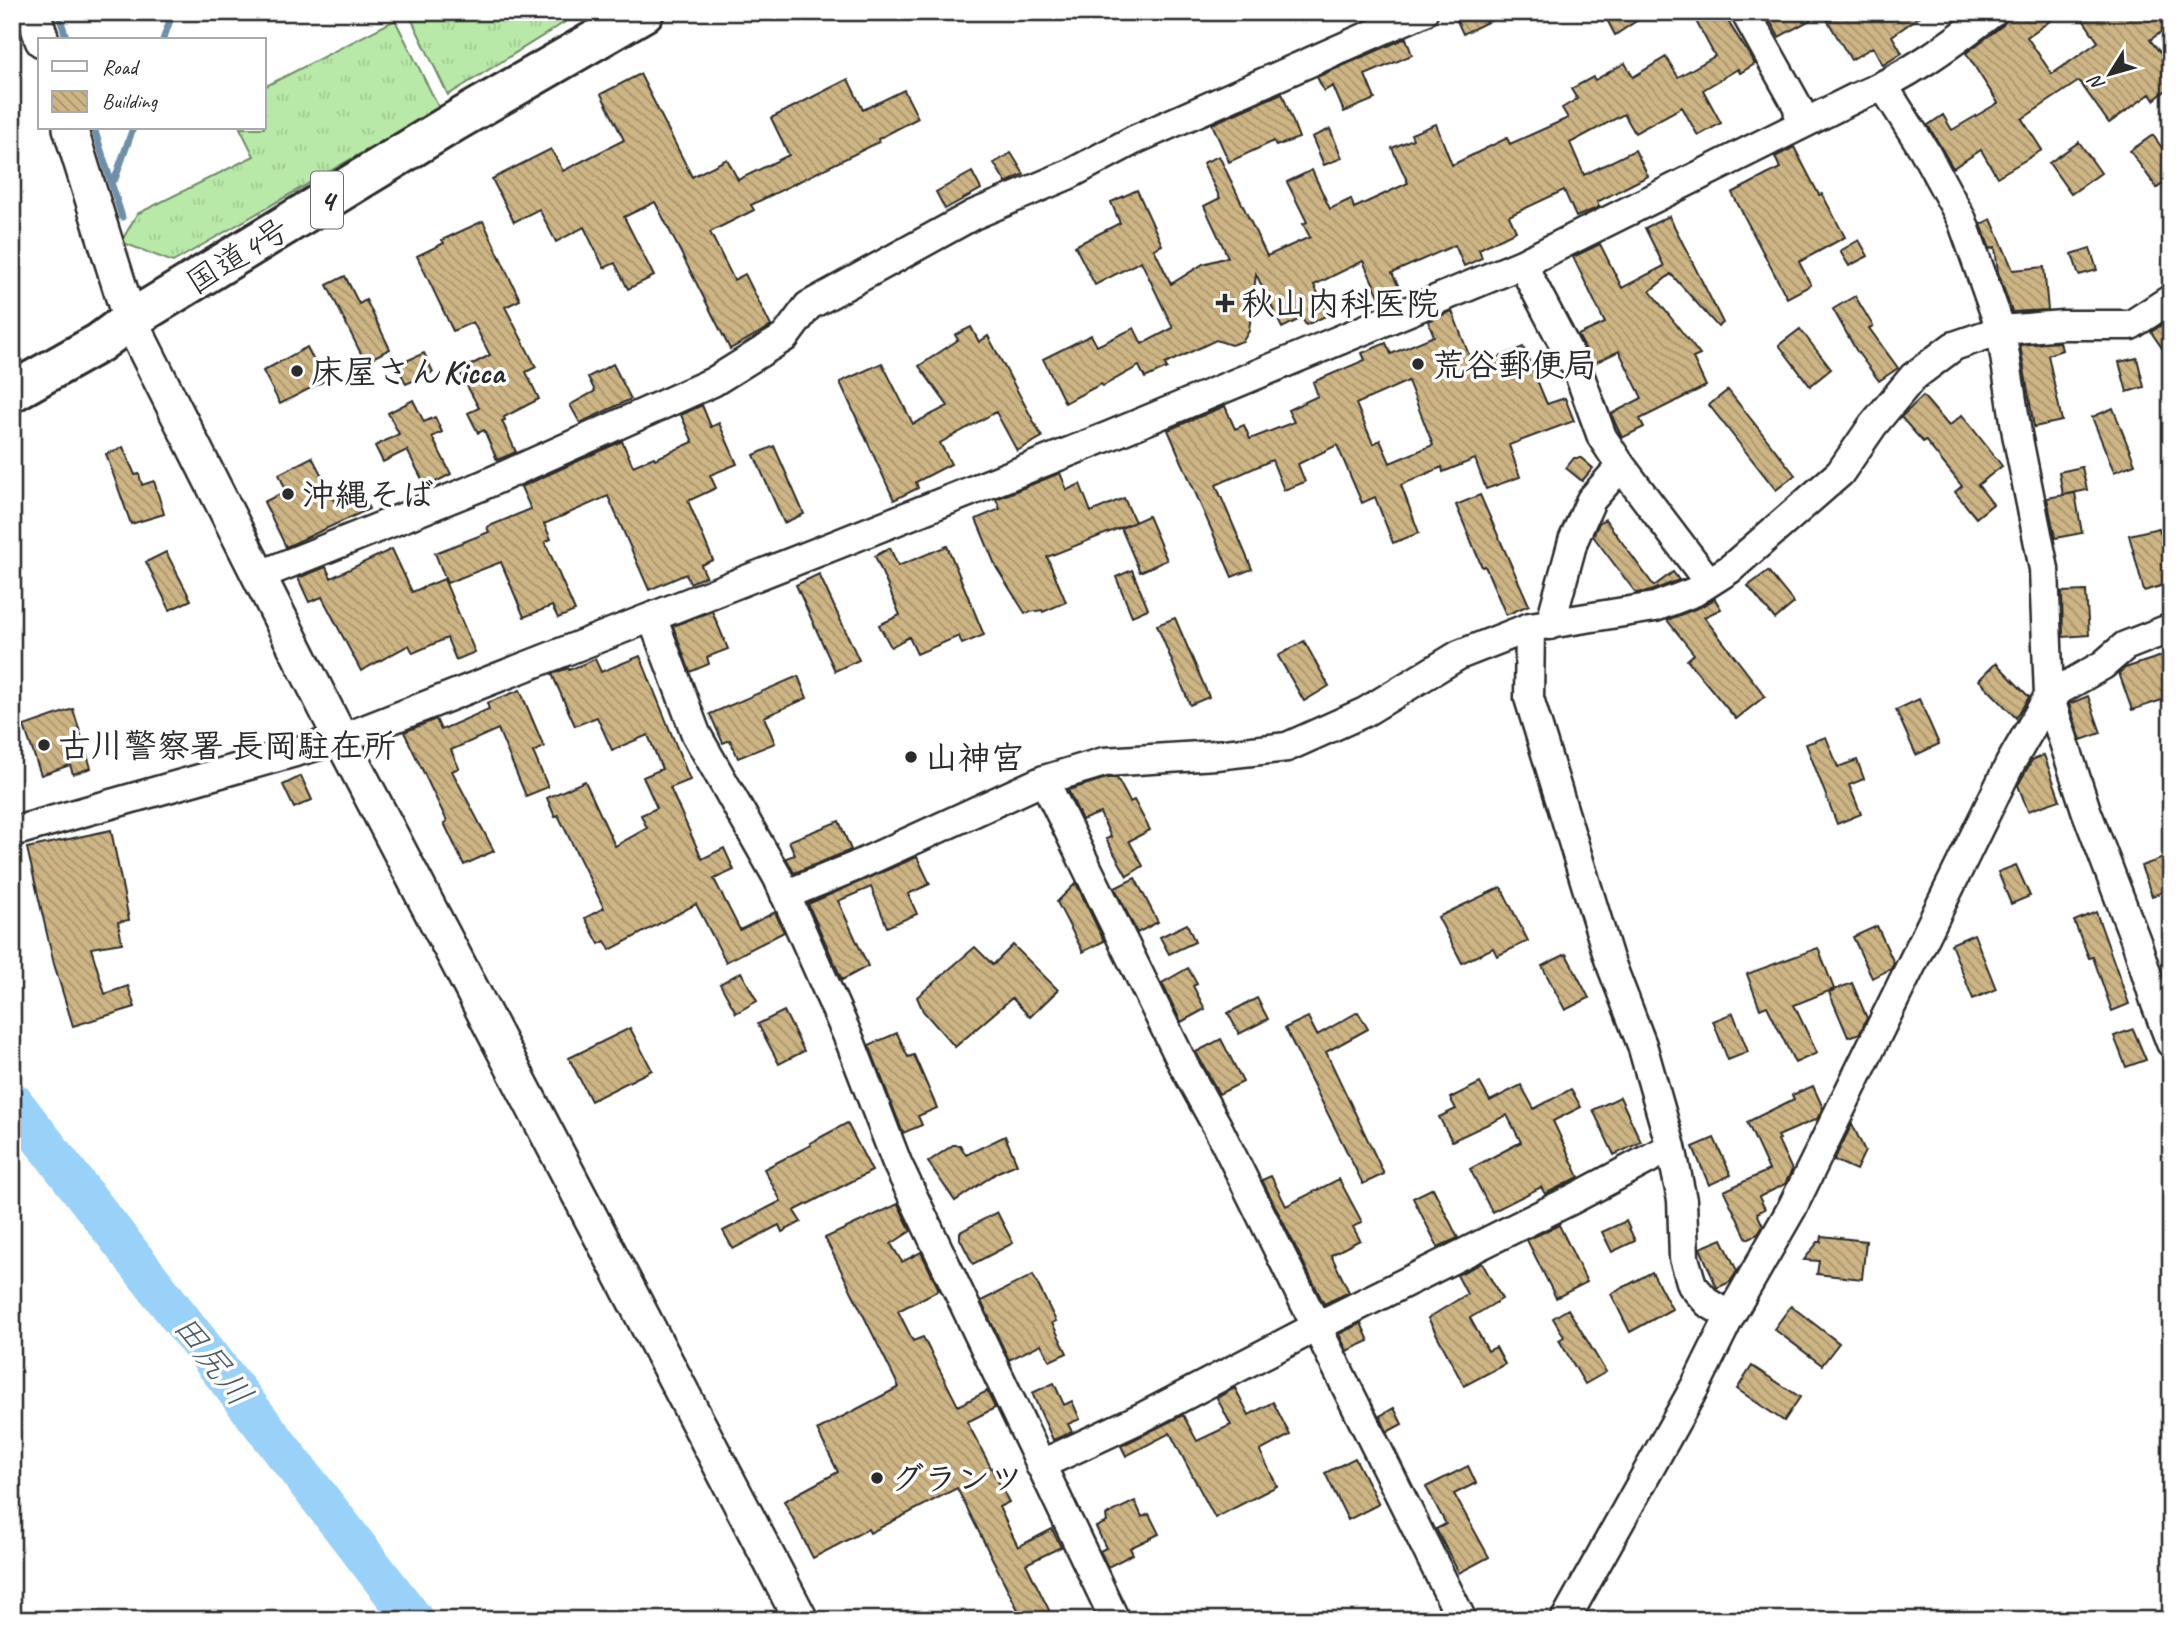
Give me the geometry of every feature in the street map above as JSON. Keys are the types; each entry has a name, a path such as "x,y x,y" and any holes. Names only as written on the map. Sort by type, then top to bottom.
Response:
{"highway":[{"name":"国道4号","path":"12,392 99,343 130,320 454,122 644,12"}],"street":[{"path":"33,12 41,38"},
{"path":"258,576 479,487 713,382 785,337 808,306 973,215 1070,174 1133,141 1423,12"},
{"path":"1745,12 1798,107 1800,125"},
{"path":"12,832 341,739 1109,436 1522,264 1800,125 1884,87 1993,12"},
{"path":"1884,87 1924,150 1962,220 2001,330 2017,434 2044,569 2049,696 2086,810 2171,1043"},
{"path":"71,130 130,320 341,739 801,1620"},
{"path":"1522,264 1578,370 1602,437 1708,581"},
{"path":"785,895 855,867 1044,780 1104,762 1216,755 1287,747 1365,712 1459,655 1540,626 1655,607 1694,592 1730,569 1840,473 1873,425 1913,377 1954,346 2001,330 2063,325 2131,325 2171,299"},
{"path":"1621,466 1591,500 1573,541 1540,626 1529,698 1609,959 1642,1045 1671,1147 1682,1200 1684,1258 1692,1285 1708,1303 1730,1316"},
{"path":"652,617 696,734 778,878 850,1041 897,1163 1115,1620"},
{"path":"1565,1620 1696,1385 1730,1316 1792,1209 2010,764 2049,696 2103,665 2125,646 2171,628"},
{"path":"1044,780 1462,1620"},
{"path":"1040,1465 1145,1416 1671,1147"}],"green space":[{"path":"408,12 581,12 448,95"},
{"path":"395,20 439,108 173,262 121,242 137,214 254,156 241,130 266,130 266,86"}],"building":[{"path":"1453,12 1508,12 1463,34"},
{"path":"1603,12 1650,12 1615,35"},
{"path":"1691,12 1722,12 1755,64 1740,73 1738,69 1703,90 1721,123 1698,136 1682,107 1635,133 1624,114 1570,143 1584,175 1635,150 1648,176 1597,202 1599,207 1576,217 1564,190 1509,216 1516,231 1479,249 1482,258 1464,266 1455,245 1392,273 1399,287 1379,296 1363,261 1314,285 1328,315 1306,325 1302,318 1282,328 1256,274 1249,331 1243,341 1231,345 1216,340 1165,364 1167,368 1145,378 1139,366 1065,403 1043,359 1091,335 1097,346 1134,328 1142,344 1173,328 1141,261 1095,285 1075,246 1120,223 1111,202 1137,190 1162,245 1154,249 1171,284 1203,264 1228,257 1204,206 1220,198 1203,163 1219,156 1267,256 1310,237 1303,224 1307,222 1287,182 1312,170 1330,209 1351,199 1354,208 1408,183 1392,148 1413,139 1411,134 1436,124 1452,165 1507,138 1510,144 1568,118 1562,108 1577,99 1571,89 1593,77 1595,80 1625,63 1633,77 1666,57 1678,77 1715,56"},
{"path":"1765,12 1926,12 1892,36 1902,53 1883,65 1873,47 1851,60 1823,13 1779,37"},
{"path":"2015,12 2063,12 2027,37 2052,74 2098,42 2078,12 2156,12 2167,28 2150,40 2171,66 2171,86 2154,100 2150,94 2109,123 2079,81 2022,119 2042,150 1997,177 1981,150 1953,168 1928,125 1943,115 1952,130 1998,103 1966,53 2003,25"},
{"path":"1406,38 1412,55 1365,75 1375,99 1344,112 1333,86 1324,91 1317,77"},
{"path":"640,74 692,177 727,159 738,180 789,155 771,118 848,79 863,110 904,90 918,118 878,139 879,142 751,205 754,210 710,232 734,280 745,274 771,326 730,349 655,202 624,217 654,276 628,289 615,263 604,268 584,227 556,242 539,209 514,222 492,179 551,149 563,171 624,140 601,94"},
{"path":"1282,93 1299,138 1276,146 1274,141 1229,162 1212,124"},
{"path":"1330,129 1342,158 1324,165 1312,137"},
{"path":"2153,135 2171,161 2171,178 2157,188 2130,151"},
{"path":"2079,142 2101,173 2071,194 2049,163"},
{"path":"1794,147 1845,237 1799,262 1811,285 1787,298 1732,193 1780,168 1775,157"},
{"path":"1011,153 1024,174 1006,183 994,163"},
{"path":"972,172 981,189 945,209 936,192"},
{"path":"1669,216 1723,323 1718,327 1671,274 1650,291 1700,355 1693,358 1706,386 1640,419 1644,427 1622,438 1611,414 1642,398 1619,351 1593,364 1578,335 1605,323 1573,257 1600,244 1622,288 1664,266 1645,228"},
{"path":"1991,219 2013,270 2044,267 2048,310 2012,312 1998,272 1995,247 1990,249 1981,224"},
{"path":"483,221 520,300 505,307 536,367 526,372 539,399 504,417 505,420 502,421 516,452 497,460 484,430 478,433 468,413 479,408 459,371 490,355 473,322 453,331 417,256 444,243 442,240"},
{"path":"1859,240 1868,256 1849,266 1840,251"},
{"path":"2090,248 2097,270 2079,275 2072,254"},
{"path":"345,276 359,304 366,300 390,349 365,362 327,285"},
{"path":"1855,296 1873,326 1869,328 1898,368 1879,381 1856,350 1833,309"},
{"path":"1452,311 1474,368 1523,347 1547,404 1565,398 1574,421 1509,445 1520,477 1486,489 1475,459 1443,472 1442,467 1401,485 1419,533 1393,543 1375,497 1362,503 1337,445 1298,464 1305,482 1284,490 1272,460 1216,485 1252,569 1232,577 1168,430 1225,406 1235,429 1244,425 1250,439 1294,422 1288,410 1318,396 1313,382 1365,360 1362,353 1386,343 1391,354 1434,336 1428,321","holes":["1408,381 1433,445 1390,463 1380,440 1373,444 1356,404"]},
{"path":"2171,319 2171,361 2151,332"},
{"path":"971,327 979,342 988,336 1042,437 1017,451 996,412 940,443 951,464 916,482 918,488 894,500 840,382 882,363 913,424 948,406 919,366 958,340 955,335"},
{"path":"1800,329 1831,369 1810,386 1779,345"},
{"path":"2060,342 2062,350 2048,355 2062,421 2034,427 2020,345"},
{"path":"307,347 324,381 280,404 263,371"},
{"path":"424,353 433,372 406,384 397,365"},
{"path":"2137,358 2144,387 2127,392 2119,362"},
{"path":"613,364 631,399 580,423 570,405 595,391 588,377"},
{"path":"1728,390 1795,475 1776,490 1709,405"},
{"path":"1923,396 1949,426 1962,415 2002,466 1978,485 1993,504 1976,518 1955,492 1962,486 1925,440 1923,442 1901,417"},
{"path":"413,400 424,422 435,417 442,432 432,437 451,474 426,487 407,450 383,462 375,446 399,434 388,413"},
{"path":"702,405 711,427 719,423 737,464 710,475 716,488 688,501 713,560 701,565 706,576 690,583 686,574 649,590 608,496 544,524 551,539 545,542 575,611 558,618 552,606 524,617 501,562 447,583 435,553 489,532 487,527 531,509 521,487 622,441 633,466 693,442 681,415"},
{"path":"2113,408 2135,464 2114,472 2092,417"},
{"path":"774,446 804,514 784,523 754,455"},
{"path":"123,447 135,475 139,474 142,485 154,481 164,514 131,524 106,454"},
{"path":"312,457 336,503 361,491 369,509 286,547 264,502 286,491 279,474"},
{"path":"1574,458 1581,458 1593,468 1582,481 1566,468"},
{"path":"2082,467 2087,490 2063,495 2059,472"},
{"path":"1060,473 1067,490 1080,484 1091,512 1124,498 1135,522 1047,557 1066,602 1043,612 1025,613 996,567 976,519 1000,509 996,499"},
{"path":"2075,493 2082,533 2055,538 2047,498"},
{"path":"1480,495 1529,605 1506,615 1456,505"},
{"path":"1148,516 1167,560 1140,572 1121,528"},
{"path":"1605,519 1654,586 1673,572 1679,580 1651,591 1636,593 1593,536 1599,523"},
{"path":"2159,528 2171,572 2171,583 2144,591 2129,535"},
{"path":"947,546 984,635 962,644 959,636 917,654 909,637 891,647 879,625 900,615 875,556 890,548 898,566"},
{"path":"392,549 412,592 444,579 475,652 456,660 447,638 413,653 409,645 361,671 322,597 309,602 298,578 326,567 331,578"},
{"path":"166,552 191,600 170,610 146,562"},
{"path":"1132,570 1148,609 1132,616 1116,577"},
{"path":"1768,571 1794,603 1775,619 1748,586"},
{"path":"819,574 859,660 835,671 796,585"},
{"path":"2086,591 2089,635 2063,637 2062,592"},
{"path":"1715,599 1721,609 1704,617 1765,696 1736,719 1687,660 1694,654 1667,620"},
{"path":"712,611 728,649 707,657 709,664 690,672 673,626"},
{"path":"1175,618 1209,697 1190,705 1157,625"},
{"path":"1304,641 1329,686 1304,701 1278,656"},
{"path":"2171,653 2171,697 2132,710 2119,673 2125,668"},
{"path":"640,656 690,780 670,788 702,859 724,848 734,870 714,879 740,930 775,912 784,932 726,962 696,904 610,950 605,941 599,944 585,918 604,908 547,798 585,781 615,846 647,828 641,815 657,808 643,777 662,769 648,735 612,750 597,717 575,726 552,674 595,659 601,672"},
{"path":"1996,663 2029,697 2016,718 1979,680"},
{"path":"798,676 807,698 764,717 775,743 738,758 730,740 723,743 710,714"},
{"path":"520,690 544,747 533,752 548,787 526,796 498,729 451,750 459,768 452,771 494,851 464,865 444,823 447,821 404,732 436,719 441,730 489,709 487,703"},
{"path":"2088,696 2101,733 2081,740 2069,704"},
{"path":"1919,699 1939,744 1916,755 1896,710"},
{"path":"73,709 91,768 73,774 70,765 41,775 24,726"},
{"path":"1826,737 1838,767 1857,760 1864,779 1849,785 1861,814 1837,824 1806,744"},
{"path":"2044,755 2060,800 2028,811 2018,785 2032,760"},
{"path":"301,776 312,800 294,808 283,785"},
{"path":"1107,778 1117,778 1130,802 1134,800 1150,830 1129,841 1143,866 1127,876 1106,839 1111,837 1100,813 1082,820 1068,790"},
{"path":"839,821 851,850 794,873 786,858 795,855 789,841"},
{"path":"111,830 129,920 118,922 122,943 91,948 105,994 128,986 135,1007 73,1026 54,964 27,848"},
{"path":"917,857 930,884 908,894 917,914 887,927 871,887 838,901 868,966 842,980 808,904"},
{"path":"2166,857 2171,871 2171,889 2152,896 2141,866"},
{"path":"2016,865 2030,896 2011,904 1998,872"},
{"path":"1135,878 1158,922 1137,933 1115,888"},
{"path":"1076,883 1104,941 1083,952 1057,902"},
{"path":"1501,887 1528,941 1497,956 1493,948 1462,963 1438,917"},
{"path":"2096,912 2129,1004 2112,1011 2093,957 2089,958 2074,921"},
{"path":"1187,924 1195,942 1169,954 1160,937"},
{"path":"1877,926 1894,963 1891,969 1872,978 1853,937"},
{"path":"1974,934 1996,989 1973,999 1951,944"},
{"path":"1013,945 1058,990 1030,1017 1012,998 955,1047 923,1011 917,997 975,947 993,965"},
{"path":"1818,948 1834,989 1794,1005 1817,1053 1795,1063 1767,1006 1760,1009 1747,974"},
{"path":"1566,954 1589,998 1565,1010 1542,966"},
{"path":"1188,968 1197,984 1193,986 1205,1009 1181,1022 1162,983"},
{"path":"741,972 757,1001 736,1013 720,984"},
{"path":"1852,983 1867,1018 1860,1033 1848,1037 1829,992"},
{"path":"1257,998 1268,1019 1239,1034 1228,1013"},
{"path":"784,1011 804,1051 779,1064 758,1024"},
{"path":"1358,1012 1368,1029 1326,1052 1384,1174 1363,1184 1285,1028 1308,1017 1317,1035"},
{"path":"1733,1013 1748,1052 1728,1060 1713,1021"},
{"path":"630,1028 652,1070 591,1101 569,1058"},
{"path":"2133,1029 2146,1060 2126,1067 2114,1036"},
{"path":"897,1033 908,1057 914,1055 937,1108 918,1116 922,1125 903,1133 869,1045"},
{"path":"1221,1039 1243,1082 1219,1094 1196,1052"},
{"path":"1480,1083 1490,1101 1521,1085 1534,1109 1571,1089 1581,1107 1553,1121 1579,1177 1545,1194 1541,1187 1492,1212 1470,1169 1521,1142 1507,1115 1452,1141 1439,1117 1456,1109 1450,1098"},
{"path":"1813,1086 1823,1108 1817,1119 1778,1136 1792,1170 1785,1184 1759,1197 1765,1209 1757,1213 1763,1226 1758,1234 1747,1239 1724,1191 1769,1170 1747,1122 1794,1099 1792,1095"},
{"path":"1620,1097 1641,1142 1614,1155 1593,1110"},
{"path":"847,1123 872,1171 794,1211 801,1222 782,1232 779,1225 733,1249 723,1231 781,1201 764,1169"},
{"path":"1852,1124 1865,1151 1856,1170 1834,1160"},
{"path":"1005,1136 1017,1164 998,1172 955,1201 928,1162 953,1145 960,1145 966,1155"},
{"path":"1714,1138 1731,1175 1709,1185 1693,1147"},
{"path":"1271,1176 1286,1206 1339,1179 1362,1222 1353,1227 1360,1240 1331,1255 1349,1292 1324,1304 1262,1180"},
{"path":"1433,1188 1458,1238 1438,1247 1413,1198"},
{"path":"898,1204 911,1231 891,1244 902,1262 921,1252 939,1290 898,1311 913,1341 923,1337 958,1406 987,1391 995,1408 967,1422 1009,1502 999,1507 1018,1547 1052,1529 1061,1547 1026,1564 1054,1620 1023,1620 957,1488 870,1533 868,1529 813,1558 784,1501 838,1472 817,1430 899,1387 825,1238"},
{"path":"997,1212 1013,1243 973,1264 960,1239 960,1232"},
{"path":"1626,1221 1635,1241 1612,1252 1602,1232"},
{"path":"1559,1225 1587,1282 1556,1298 1527,1240"},
{"path":"1822,1236 1866,1241 1862,1279 1817,1274 1819,1261 1804,1260 1818,1242 1821,1242"},
{"path":"1722,1239 1737,1271 1730,1282 1717,1288 1700,1248"},
{"path":"1482,1263 1502,1299 1470,1318 1488,1351 1496,1347 1505,1364 1464,1386 1428,1318 1467,1294 1457,1275"},
{"path":"1652,1272 1672,1309 1630,1332 1611,1294"},
{"path":"1033,1275 1056,1321 1052,1323 1067,1353 1050,1361 1041,1344 1009,1360 981,1301"},
{"path":"1791,1306 1839,1343 1822,1365 1774,1329"},
{"path":"1568,1309 1606,1372 1585,1384 1559,1340 1564,1337 1553,1318"},
{"path":"1361,1323 1369,1341 1347,1351 1339,1334"},
{"path":"1752,1366 1800,1397 1784,1421 1737,1389"},
{"path":"1054,1383 1064,1405 1072,1401 1080,1419 1068,1424 1072,1432 1053,1440 1032,1393"},
{"path":"1235,1388 1249,1415 1273,1402 1290,1435 1260,1451 1277,1486 1215,1518 1170,1433 1126,1456 1121,1446 1183,1415 1197,1441 1231,1425 1217,1398"},
{"path":"1394,1408 1402,1424 1387,1432 1380,1416"},
{"path":"1355,1458 1379,1504 1348,1520 1325,1473"},
{"path":"1468,1466 1476,1483 1454,1494 1489,1557 1459,1573 1436,1529 1446,1524 1426,1487"},
{"path":"1135,1501 1142,1517 1149,1514 1159,1534 1130,1548 1133,1554 1108,1567 1100,1551 1106,1548 1096,1527 1107,1522 1106,1515"}],"waterway":[{"path":"58,12 66,38"},
{"path":"164,38 173,12"},
{"path":"95,130 122,217"},
{"path":"115,179 132,130"},
{"name":"田尻川","path":"12,1101 414,1620"}],"place":[{"name":"秋山内科医院","path":"1225,303"},
{"name":"荒谷郵便局","path":"1418,364"},
{"name":"床屋さんKicca","path":"297,371"},
{"name":"沖縄そば","path":"288,494"},
{"name":"古川警察署 長岡駐在所","path":"44,745"},
{"name":"山神宮","path":"911,757"},
{"name":"グランツ","path":"877,1478"}]}
